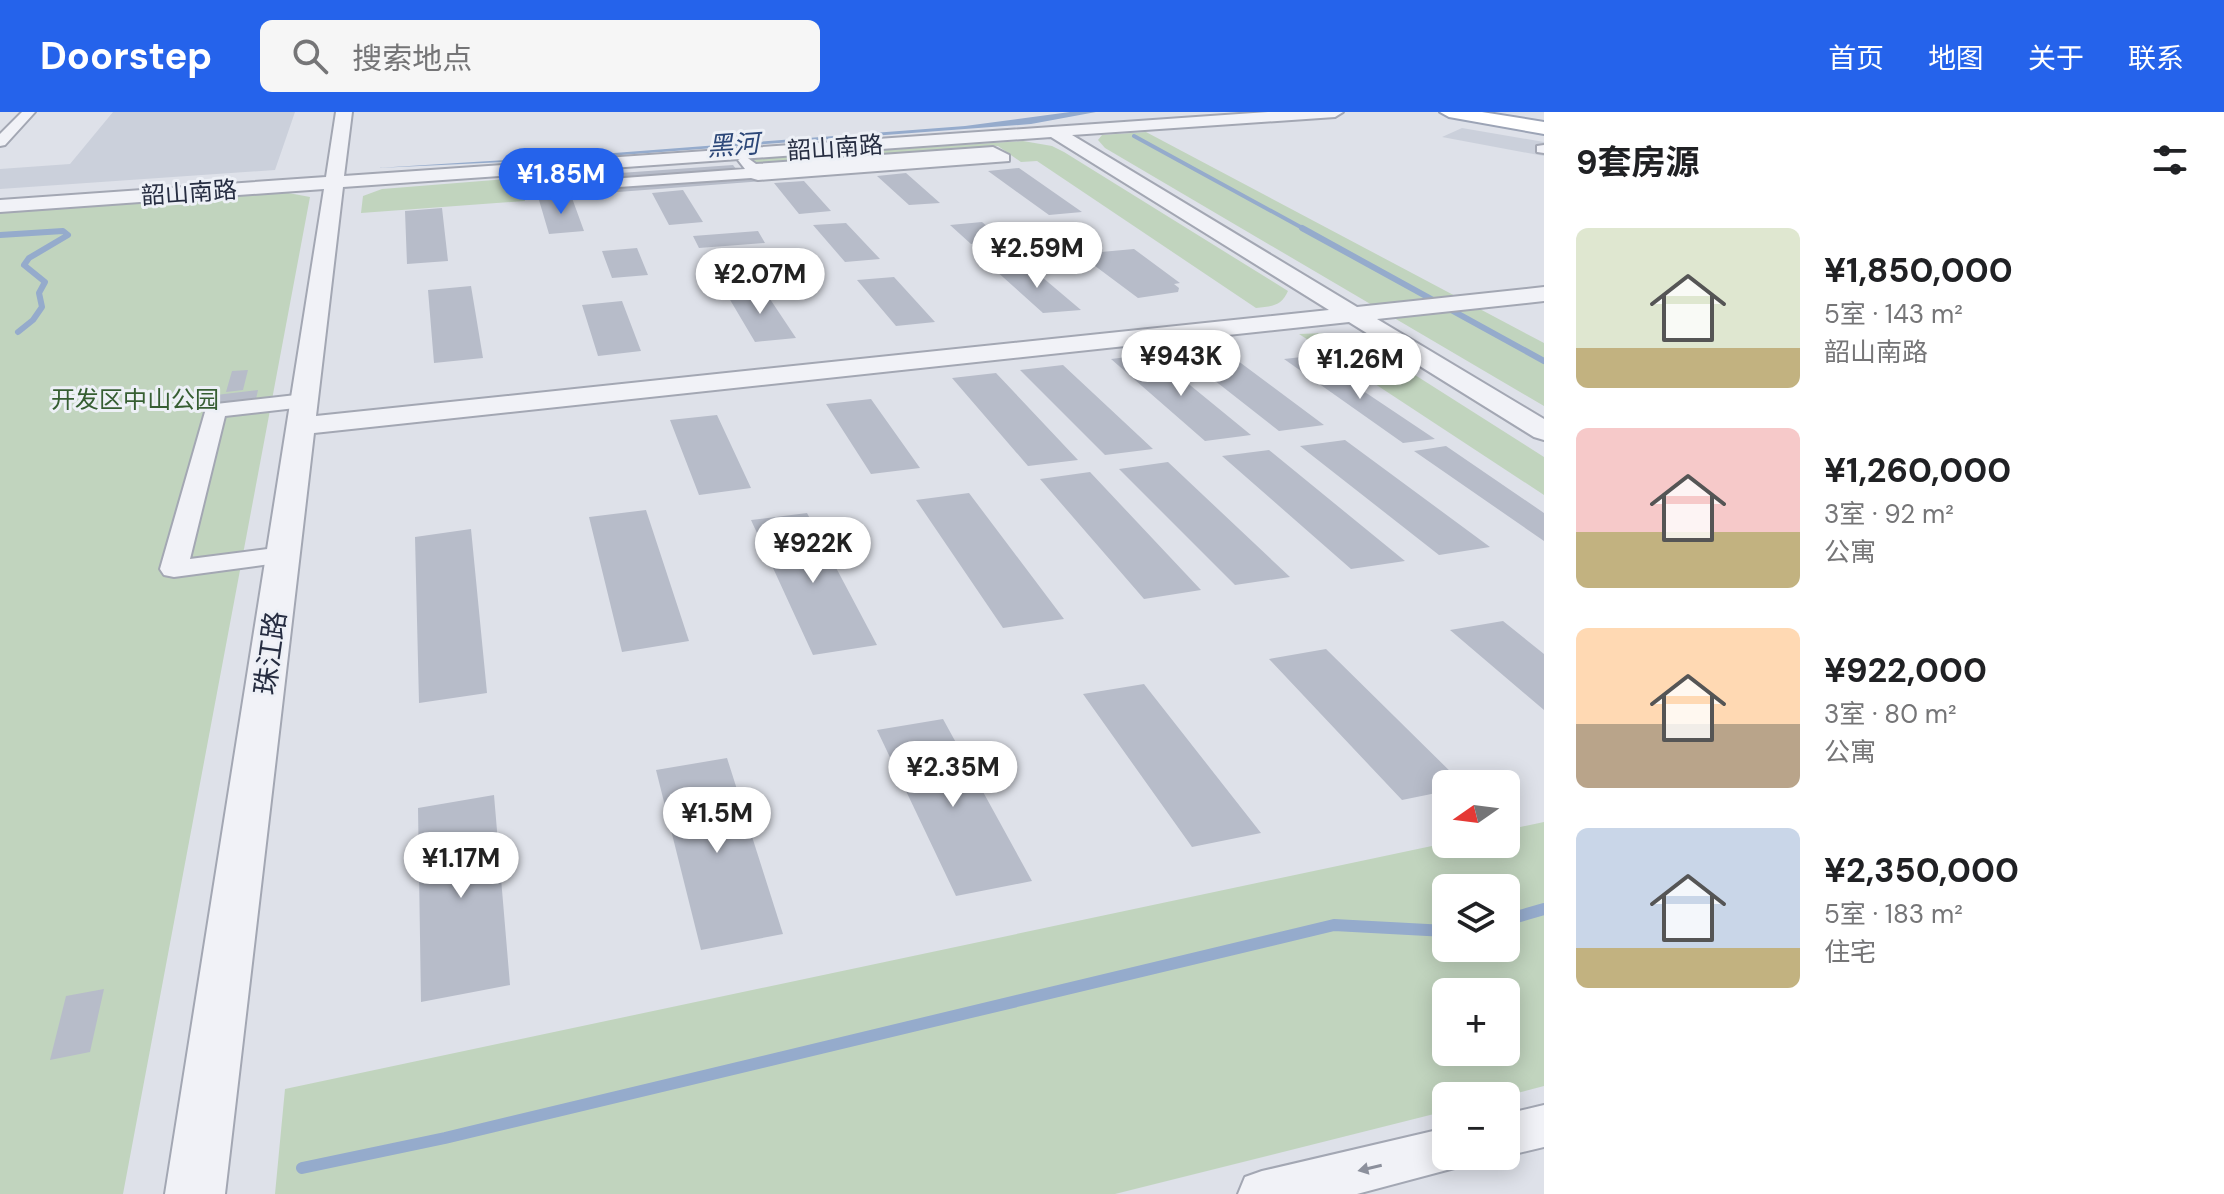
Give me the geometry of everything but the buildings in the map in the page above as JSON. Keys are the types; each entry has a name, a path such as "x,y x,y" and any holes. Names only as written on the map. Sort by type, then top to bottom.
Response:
{"main road":[{"path":"1449,112 1544,125"},
{"path":"1485,112 1544,125"}],"street":[{"path":"1,141 29,112"},
{"name":"珠江路","path":"195,1194 344,112"},
{"name":"韶山南路","path":"0,206 333,183 749,166 1056,133 1335,112"},
{"path":"1056,133 1163,195 1350,314 1544,431"},
{"path":"530,189 749,166 993,151 1004,158 758,176 749,166"},
{"path":"283,555 174,569 215,410 304,414 1544,294"},
{"path":"1520,1132 1544,1126"},
{"path":"1262,1194 1432,1153"}],"shaded area":[{"path":"113,112 295,112 275,170 0,189 0,169 70,164"},
{"path":"1462,128 1544,142 1544,156 1442,137"}],"green space":[{"path":"1146,132 1544,343 1544,406 1105,148 1098,140 1102,135"},
{"path":"1023,141 1052,146 1064,152 1288,291 1275,305 1256,308 1037,161 1021,162 998,146 756,164 752,159"},
{"path":"519,178 525,201 361,213 363,196 382,189"},
{"name":"开发区中山公园","path":"283,192 310,197 123,1194 0,1194 0,213"},
{"path":"1326,333 1363,342 1544,457 1544,495 1299,334"},
{"path":"1544,822 1544,1086 1520,1092 1520,1082 1432,1082 1432,1115 1115,1194 275,1194 285,1089 1432,846 1432,858 1520,858 1520,827"}],"water":[{"name":"黑河","path":"1070,112 1096,112 1031,124 568,159 377,168 965,126"}],"waterway":[{"path":"1134,136 1306,230"},
{"path":"1302,228 1544,361"},
{"path":"0,235 63,231 68,235 29,258 24,265 45,282 39,293 42,307 33,320 18,332"},
{"path":"1520,916 1544,909"},
{"path":"302,1168 445,1138 1334,925 1432,930"}]}
